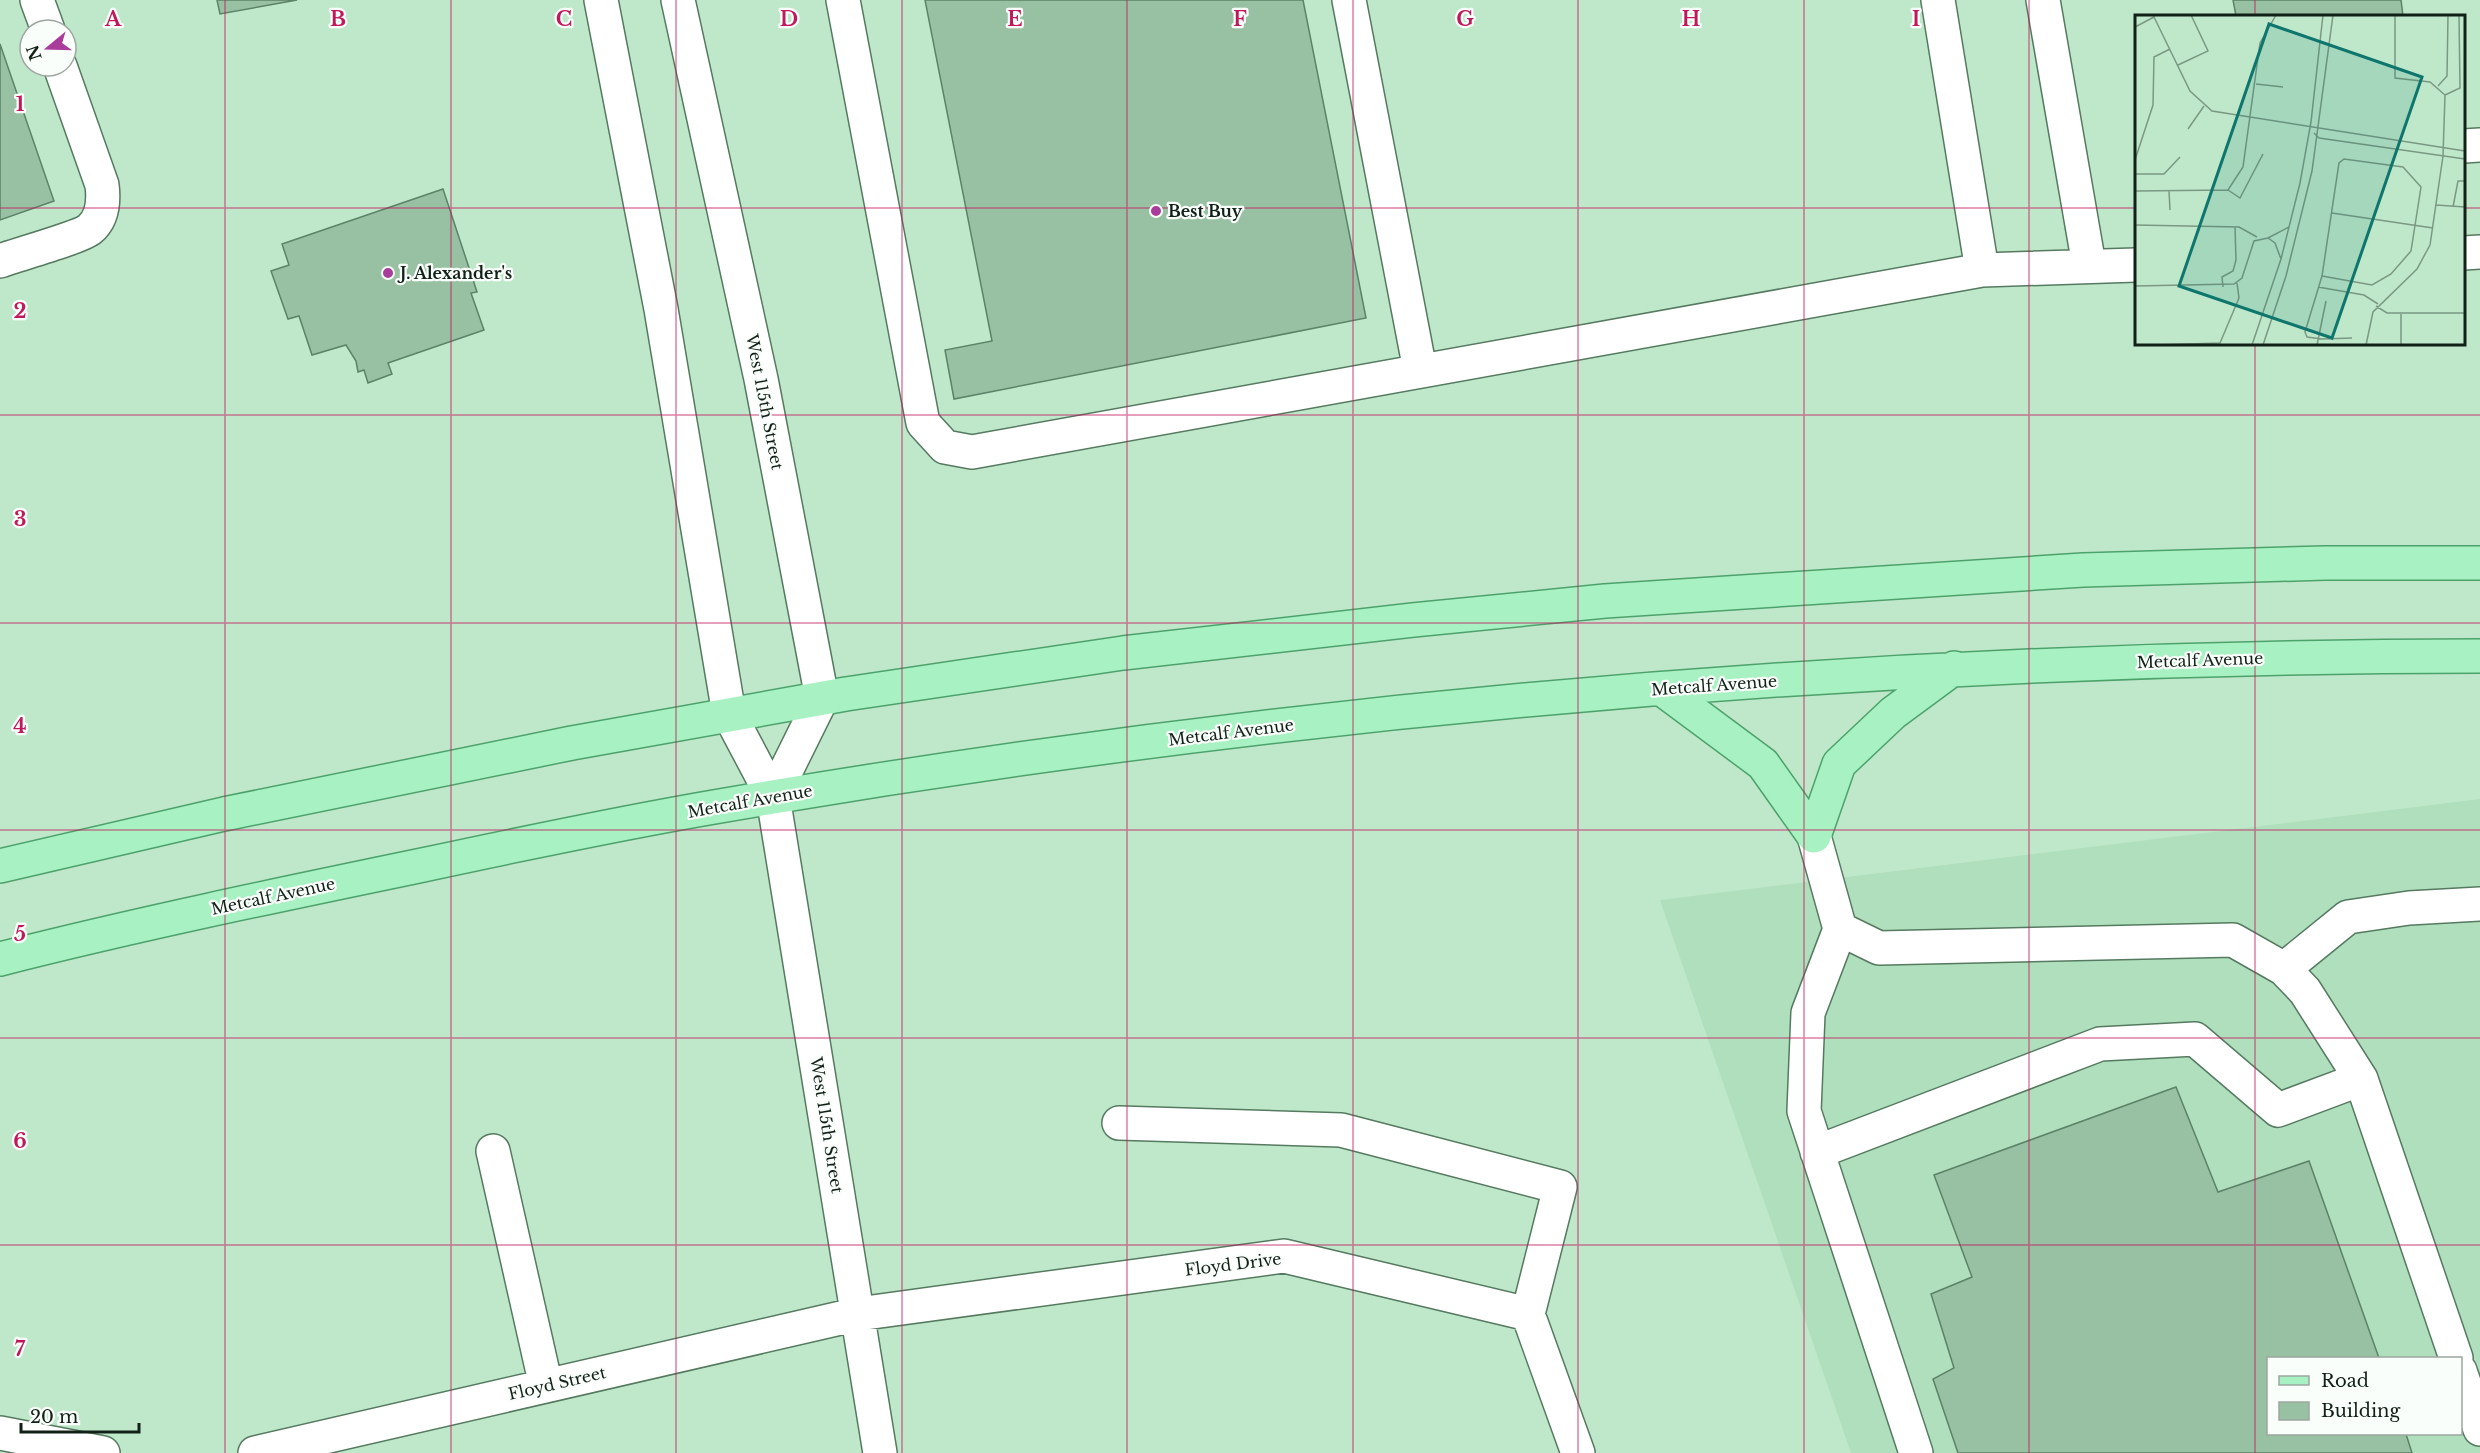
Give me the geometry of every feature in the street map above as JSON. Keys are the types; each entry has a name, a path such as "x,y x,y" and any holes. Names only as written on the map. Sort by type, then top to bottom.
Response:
{"main road":[{"path":"0,866 224,814 572,743 822,698 1123,653 1605,601 2083,570 2325,563 2480,563"},
{"name":"Metcalf Avenue","path":"0,959 266,897 708,807 1257,728 1662,689 1954,668 2336,656 2480,656"},
{"path":"1814,836 1839,764 1893,713 1954,668"},
{"path":"1662,689 1763,764 1814,836"}],"street":[{"name":"West 115th Street","path":"601,0 661,309 729,714 773,797 880,1453"},
{"name":"West 115th Street","path":"678,0 762,379 822,698"},
{"path":"843,0 923,423 945,447 972,453 1982,270 2135,265"},
{"path":"1349,0 1420,370"},
{"path":"1938,0 1982,270"},
{"path":"2043,0 2089,265"},
{"path":"0,261 89,230 100,216 104,201 102,185 64,78"},
{"path":"2465,146 2480,145"},
{"path":"2465,253 2480,252"},
{"path":"773,797 822,698"},
{"path":"1814,836 1840,929 1808,1013 1804,1111 1916,1453"},
{"path":"2284,969 2348,917 2409,908 2480,904"},
{"path":"1840,929 1879,948 2233,940 2284,969 2305,991 2361,1079 2455,1357"},
{"path":"1817,1152 2100,1044 2195,1039 2278,1110 2361,1079"},
{"path":"1119,1123 1341,1130 1560,1186 1528,1314 1578,1453"},
{"path":"493,1151 546,1386"},
{"name":"Floyd Drive","path":"858,1314 1284,1256 1528,1314"},
{"name":"Floyd Street","path":"255,1453 858,1314"},
{"path":"2462,1377 2480,1429"},
{"path":"0,1433 103,1453"}],"shaded area":[{"path":"2480,799 2480,1453 1851,1453 1660,900"}],"building":[{"path":"217,0 297,0 220,14"},
{"name":"Best Buy","path":"925,0 1303,0 1366,318 954,399 945,350 992,341"},
{"path":"2233,0 2401,0 2403,15 2236,15"},
{"path":"0,44 54,201 0,220"},
{"path":"443,189 477,292 471,293 484,330 388,363 392,374 368,383 364,370 358,372 356,361 346,345 312,355 299,316 288,319 271,271 289,265 282,244"},
{"path":"2176,1087 2218,1192 2309,1161 2379,1357 2267,1357 2267,1435 2406,1435 2412,1453 1958,1453 1933,1379 1954,1368 1931,1294 1972,1277 1934,1175"}],"place":[{"name":"Best Buy","path":"1156,211"},
{"name":"J. Alexander's","path":"388,273"}]}
